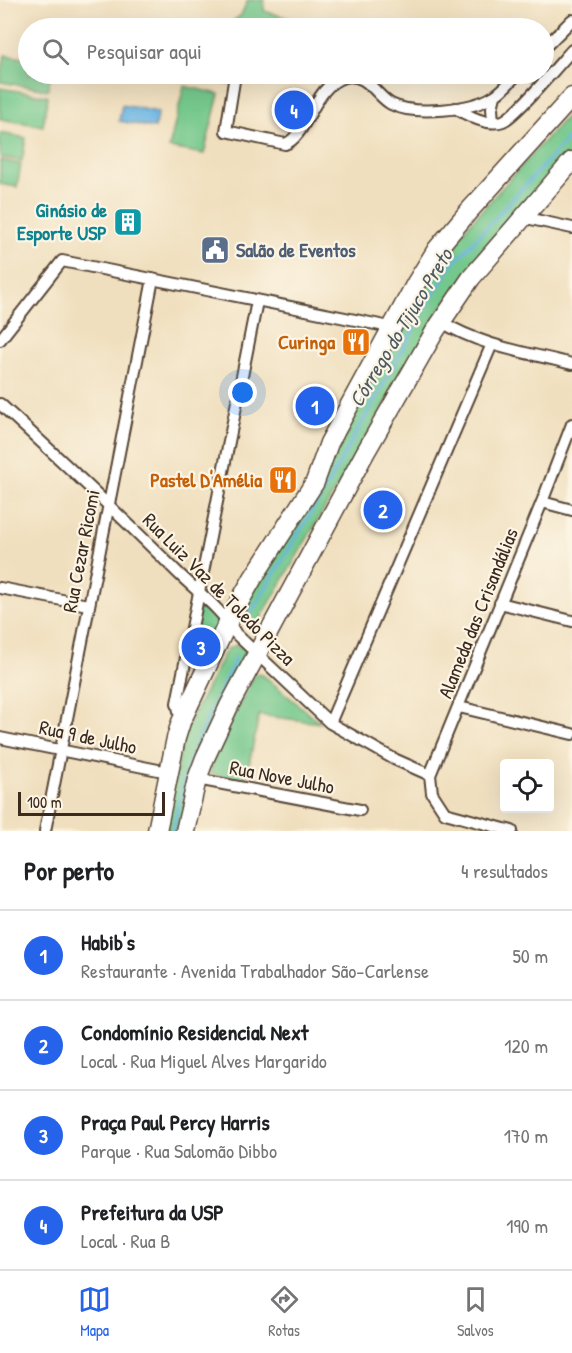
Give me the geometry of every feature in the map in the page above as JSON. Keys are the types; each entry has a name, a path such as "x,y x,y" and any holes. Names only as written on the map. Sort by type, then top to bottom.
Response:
{"main road":[{"path":"157,831 168,772 182,722 229,620 253,578 315,482 329,442 390,327 437,249 572,97"},
{"path":"185,831 197,779 213,740 257,653 365,453 442,322 471,278 572,161"}],"street":[{"path":"554,37 572,20"},
{"path":"554,70 572,50"},
{"path":"234,84 226,131 282,144 293,140 321,95 332,84"},
{"path":"368,84 376,88 384,100 393,105 410,110 435,111 475,104 495,96 508,84"},
{"path":"455,108 468,116 493,122 503,121 515,112 541,84"},
{"path":"493,122 492,108 495,96"},
{"path":"522,217 572,228"},
{"path":"0,340 62,261 390,327"},
{"name":"Rua Cezar Ricomi","path":"45,831 153,279"},
{"path":"182,722 177,703 257,301"},
{"path":"442,322 492,344 572,364"},
{"path":"330,723 492,344"},
{"name":"Rua Luiz Vaz de Toledo Pizza","path":"0,404 109,503 198,593 229,620 236,634 330,723 394,759 430,775"},
{"name":"Alameda das Crisandálias","path":"430,775 572,424"},
{"path":"542,502 572,510"},
{"path":"0,588 88,604"},
{"path":"500,603 572,621"},
{"path":"459,706 572,734"},
{"name":"Rua 9 de Julho","path":"0,738 168,772"},
{"path":"430,775 432,793 445,813 512,831"},
{"name":"Rua Nove Julho","path":"197,779 360,810"}],"green space":[{"path":"248,0 264,0 264,11 288,18 237,18"},
{"path":"5,55 18,57 18,84 49,84 48,90 0,82"},
{"path":"184,86 219,94 204,154 169,148"},
{"path":"0,88 48,96 43,126 0,119"},
{"path":"572,110 572,157 440,310 255,626 239,613 446,250"},
{"path":"0,133 26,138 22,161 0,157"},
{"path":"0,160 21,164 17,187 0,184"},
{"path":"198,599 223,627 190,697 181,695"},
{"path":"236,645 250,651 180,831 163,831 185,730 227,649"},
{"path":"259,674 320,723 259,715 246,780 210,774 215,752 254,676"}],"water":[{"path":"122,105 158,112 155,128 119,121"}],"waterway":[{"name":"Córrego do Tijuco Preto","path":"246,621 327,486 428,303 453,264 572,134"},
{"name":"Córrego do Tijuco Preto","path":"173,831 183,782 198,739 236,657"}],"place":[{"name":"Prefeitura da USP","path":"294,110"},
{"name":"Ginásio de Esporte USP","path":"128,222"},
{"name":"Salão de Eventos","path":"215,250"},
{"name":"Curinga","path":"356,342"},
{"name":"Habib's","path":"315,406"},
{"name":"Pastel D'Amélia","path":"283,480"},
{"name":"Condomínio Residencial Next","path":"383,510"},
{"name":"Praça Paul Percy Harris","path":"201,647"}]}
